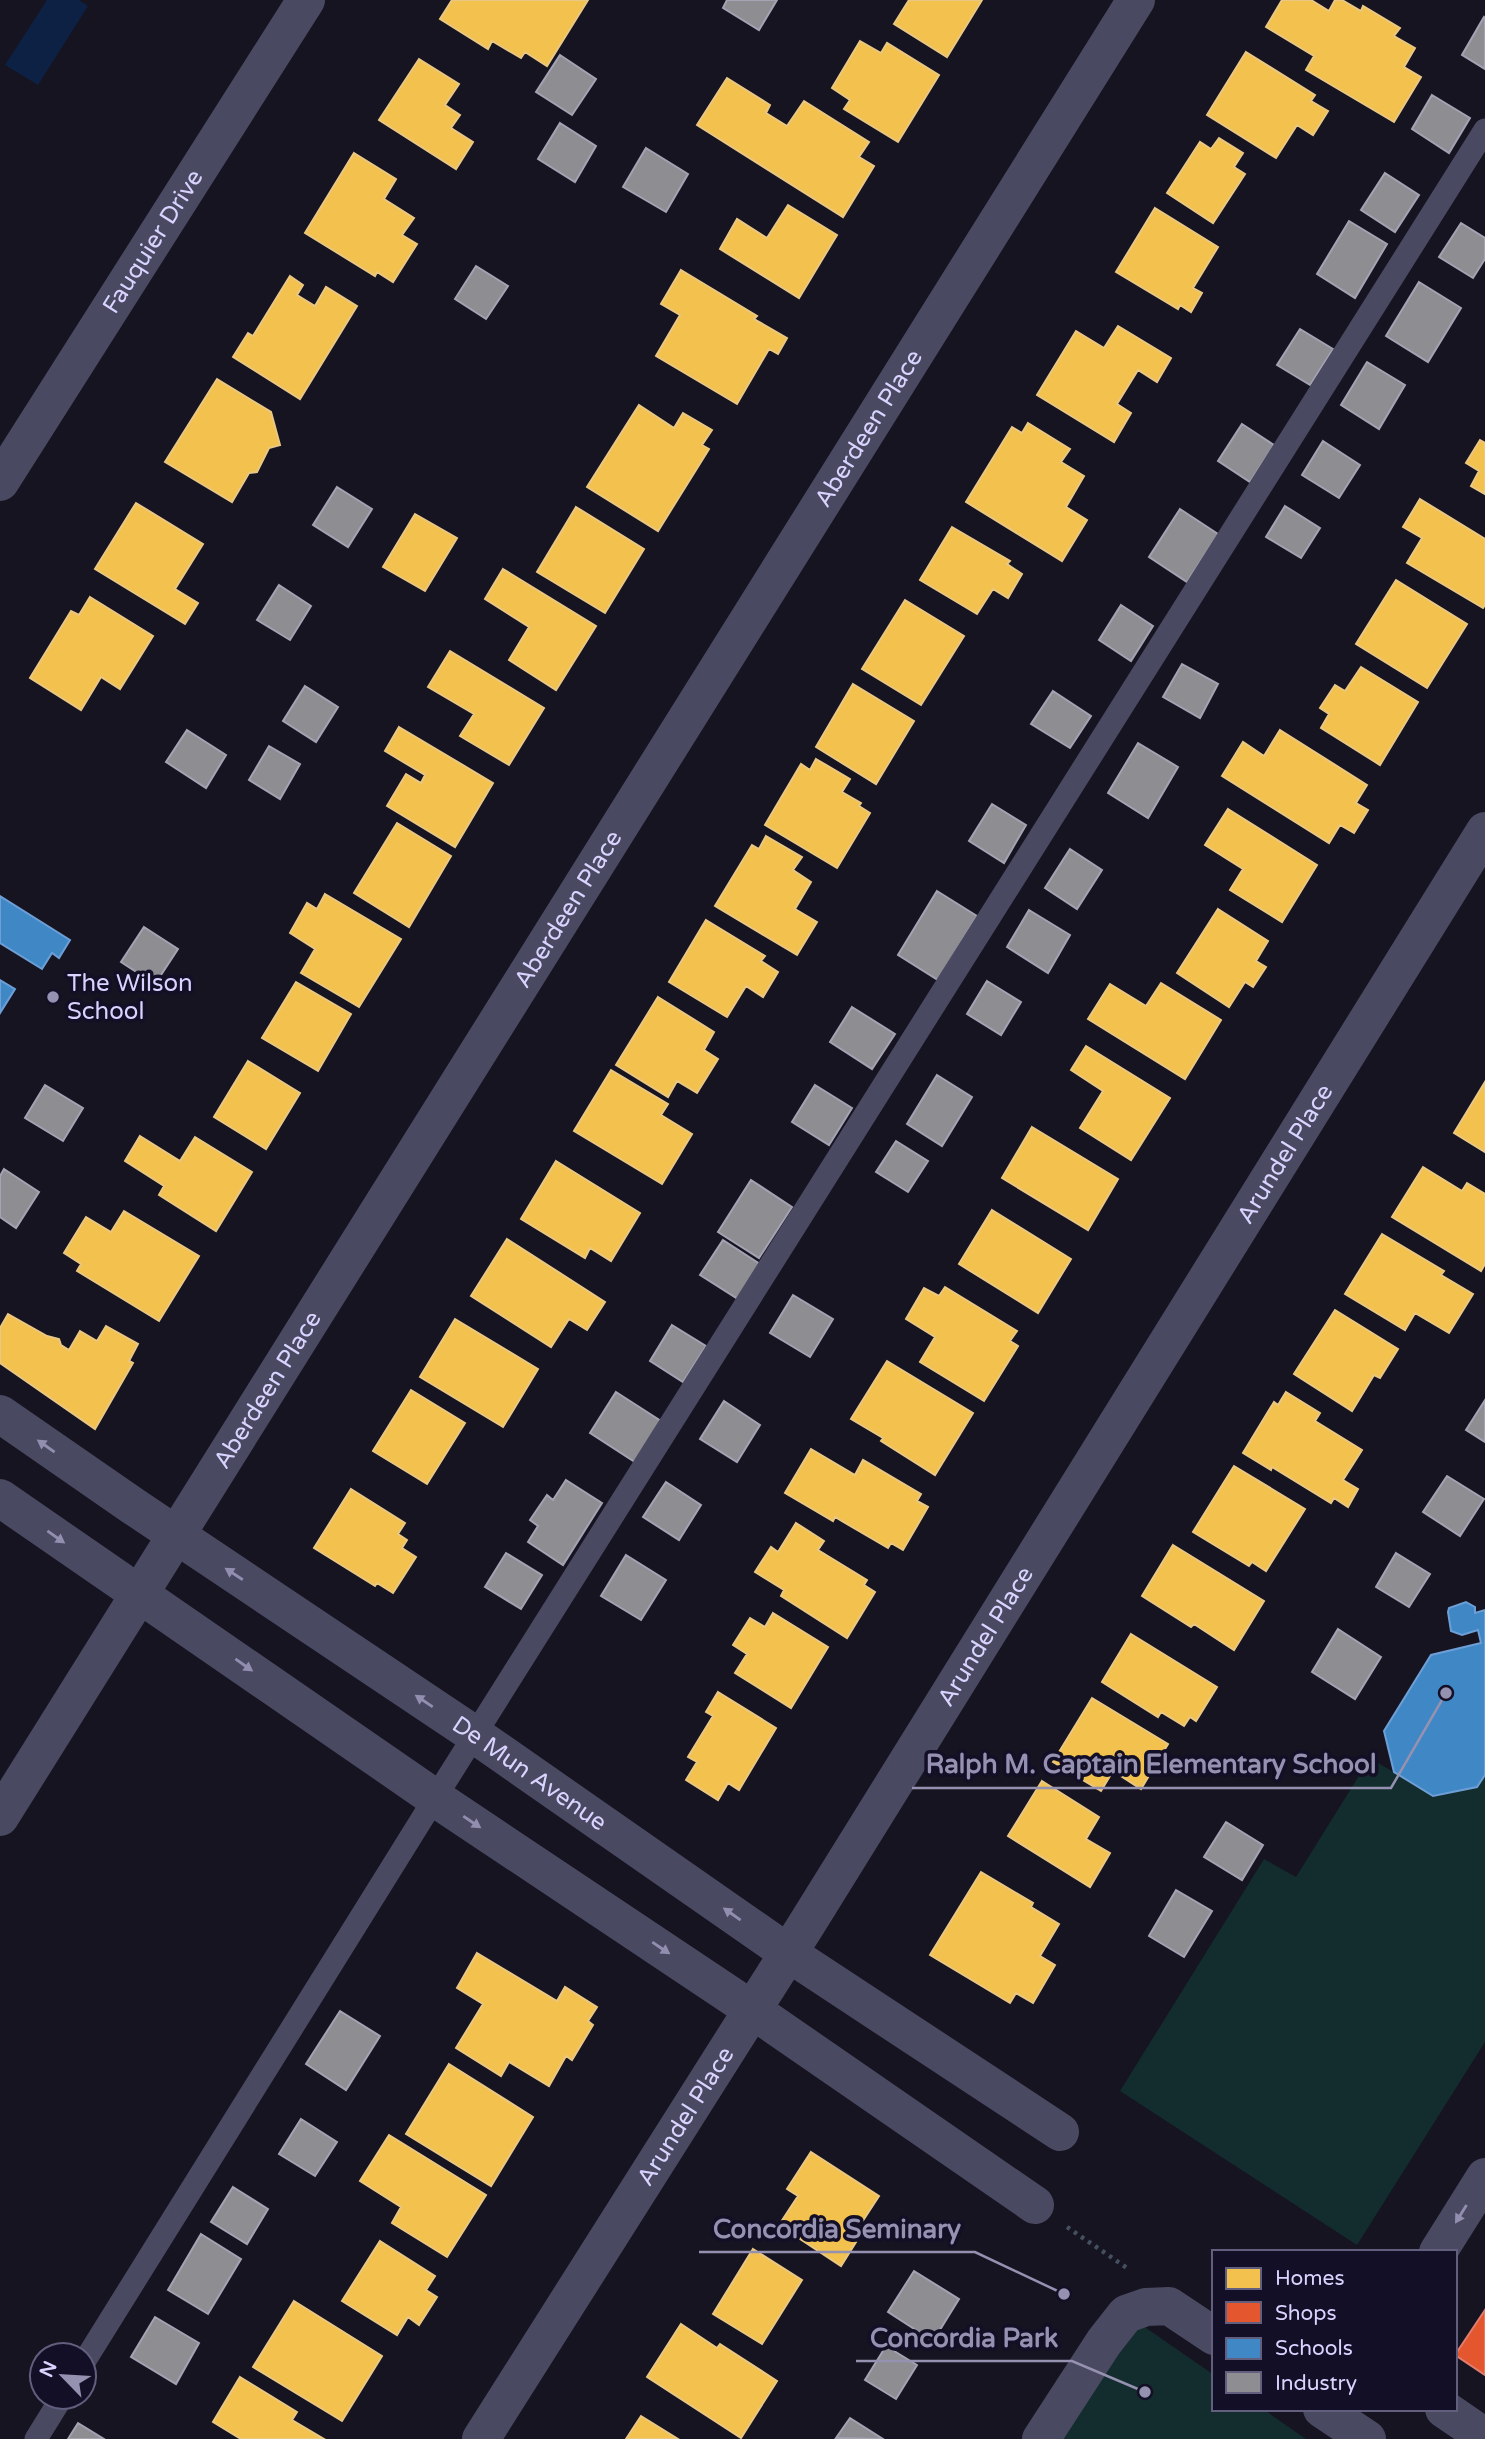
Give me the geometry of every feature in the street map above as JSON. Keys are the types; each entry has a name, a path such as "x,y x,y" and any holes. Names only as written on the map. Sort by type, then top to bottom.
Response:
{"street":[{"name":"Fauquier Drive","path":"0,482 306,0"},
{"name":"Aberdeen Place","path":"0,1817 1136,0"},
{"name":"Arundel Place","path":"481,2439 788,1953 1485,831"},
{"name":"De Mun Avenue","path":"0,1414 475,1735 788,1953 1060,2132"},
{"path":"0,1498 435,1798 751,2009 1035,2205"},
{"path":"1439,2250 1485,2177"},
{"path":"1041,2439 1104,2342 1126,2314 1146,2307 1169,2305 1212,2335"},
{"path":"1447,2411 1485,2437"},
{"path":"1332,2412 1367,2439"}],"lane":[{"path":"97,2341 435,1798 1485,130"},
{"path":"36,2439 53,2411"}],"path":[{"path":"1035,2205 1137,2275 1169,2305"}],"green space":[{"path":"1370,1758 1433,1796 1477,1787 1485,1775 1485,2042 1357,2245 1120,2091 1264,1859 1296,1877"},
{"path":"1126,2314 1212,2374 1212,2411 1266,2411 1306,2439 1045,2439"}],"water":[{"path":"47,0 79,0 88,6 38,85 5,65"}],"building: Homes":[{"path":"452,0 588,0 547,66 525,52 521,58 492,41 488,49 440,19"},
{"path":"909,0 982,0 947,57 894,24"},
{"path":"1282,0 1311,0 1329,11 1335,0 1342,0 1361,11 1363,6 1400,28 1394,36 1415,48 1404,67 1421,77 1394,122 1306,70 1314,56 1266,27"},
{"path":"860,41 881,53 887,43 939,75 898,142 844,109 850,100 832,88"},
{"path":"1246,52 1315,95 1311,101 1328,111 1313,135 1297,125 1276,158 1207,115"},
{"path":"419,59 459,84 445,105 460,115 451,128 473,142 456,169 379,120"},
{"path":"727,78 770,105 766,113 787,126 804,101 869,142 859,157 874,166 843,217 697,125"},
{"path":"1219,138 1243,153 1234,167 1245,174 1213,223 1167,193 1200,142 1211,149"},
{"path":"354,153 396,179 384,199 414,218 402,235 417,244 393,282 377,272 375,276 305,233"},
{"path":"788,205 837,235 799,298 720,249 737,219 767,238"},
{"path":"1155,208 1218,247 1193,288 1202,293 1191,312 1180,305 1178,309 1116,272"},
{"path":"681,270 757,316 754,319 787,338 778,354 769,349 737,404 656,356 680,315 661,304"},
{"path":"290,276 303,285 297,295 315,306 326,287 357,306 300,399 233,357 248,333 253,336"},
{"path":"1118,326 1171,358 1157,382 1138,370 1117,404 1131,413 1114,442 1037,395 1076,331 1104,348"},
{"path":"217,379 271,412 280,445 269,448 257,472 249,473 232,502 165,462"},
{"path":"639,405 674,428 683,413 712,430 702,445 709,449 658,531 587,487"},
{"path":"1028,423 1070,449 1061,462 1084,476 1066,507 1087,520 1062,561 966,502 1012,427 1022,433"},
{"path":"1480,440 1485,443 1485,494 1471,486 1479,471 1466,463"},
{"path":"1420,499 1485,539 1483,608 1407,563 1422,538 1403,527"},
{"path":"136,503 203,544 175,589 198,603 185,624 95,569"},
{"path":"576,507 644,549 605,613 537,572"},
{"path":"415,514 457,538 425,591 383,567"},
{"path":"952,527 1010,561 1007,564 1022,574 1008,598 993,589 977,614 920,580"},
{"path":"503,569 596,626 556,690 509,660 529,627 485,599"},
{"path":"1396,580 1467,624 1427,688 1356,644"},
{"path":"90,597 153,636 120,689 101,677 81,710 30,678 71,611 79,615"},
{"path":"905,600 964,636 921,705 862,669"},
{"path":"450,651 544,708 509,765 460,736 474,714 428,687"},
{"path":"1361,667 1418,702 1380,765 1321,728 1329,714 1320,708 1335,685 1345,691"},
{"path":"853,684 914,721 876,784 816,747"},
{"path":"399,727 493,783 455,847 387,806 406,774 421,783 425,775 385,751"},
{"path":"1280,730 1367,785 1356,803 1368,810 1354,833 1340,825 1329,843 1222,776 1243,742 1264,756"},
{"path":"816,759 850,779 842,792 861,803 859,806 870,813 837,868 765,825 801,764 810,770"},
{"path":"1228,809 1317,865 1282,922 1230,890 1243,869 1205,845"},
{"path":"397,823 451,856 409,927 354,893"},
{"path":"766,836 802,857 793,870 811,882 795,909 817,922 797,955 715,906 752,845 759,849"},
{"path":"325,894 401,939 359,1007 301,973 315,949 290,933 307,903 317,909"},
{"path":"1218,909 1268,941 1256,961 1266,967 1253,987 1245,982 1229,1007 1177,973"},
{"path":"706,920 765,956 761,961 778,972 763,997 746,986 727,1017 669,982"},
{"path":"296,982 351,1014 318,1071 262,1038"},
{"path":"1161,983 1221,1020 1185,1079 1088,1019 1110,984 1146,1006"},
{"path":"658,997 714,1032 704,1050 718,1059 697,1093 677,1081 668,1097 616,1065"},
{"path":"1086,1046 1170,1098 1131,1160 1080,1128 1103,1091 1071,1070"},
{"path":"248,1061 300,1093 266,1149 214,1117"},
{"path":"611,1070 668,1104 661,1115 692,1134 662,1184 574,1131"},
{"path":"1485,1082 1485,1152 1454,1133"},
{"path":"1032,1127 1118,1179 1088,1230 1002,1178"},
{"path":"140,1136 180,1161 195,1137 252,1172 216,1231 159,1195 164,1186 125,1161"},
{"path":"556,1161 640,1213 611,1261 590,1248 585,1258 521,1219"},
{"path":"1423,1167 1462,1191 1467,1183 1485,1194 1485,1264 1481,1271 1392,1217"},
{"path":"992,1210 1071,1259 1038,1313 959,1264"},
{"path":"124,1211 199,1256 159,1321 77,1271 81,1264 64,1253 86,1217 111,1232"},
{"path":"1382,1234 1444,1271 1441,1275 1473,1294 1449,1333 1415,1313 1405,1330 1345,1294"},
{"path":"507,1239 605,1302 587,1330 569,1319 551,1347 471,1296"},
{"path":"945,1287 1017,1331 1010,1341 1018,1346 984,1401 920,1362 935,1337 906,1319 924,1288 939,1296"},
{"path":"1335,1310 1398,1349 1380,1378 1374,1375 1352,1411 1294,1374"},
{"path":"8,1314 47,1336 59,1339 61,1345 69,1350 80,1331 97,1341 106,1326 138,1344 129,1361 133,1363 95,1429 0,1363 0,1328"},
{"path":"455,1319 538,1369 503,1427 420,1377"},
{"path":"887,1361 973,1413 935,1475 851,1419"},
{"path":"411,1390 465,1423 427,1484 373,1451"},
{"path":"1286,1392 1320,1413 1315,1421 1362,1450 1343,1480 1358,1489 1348,1507 1334,1498 1331,1503 1272,1467 1271,1470 1243,1453 1274,1402 1278,1405"},
{"path":"811,1449 855,1475 863,1460 921,1494 917,1501 928,1507 903,1550 891,1543 888,1548 835,1517 833,1521 785,1493"},
{"path":"1234,1466 1305,1509 1266,1571 1252,1562 1249,1566 1193,1532"},
{"path":"351,1489 405,1523 398,1534 407,1540 402,1548 416,1557 393,1593 377,1583 375,1586 314,1548"},
{"path":"796,1523 824,1541 818,1550 867,1580 864,1585 875,1592 847,1638 781,1596 784,1590 755,1572 771,1547 778,1552"},
{"path":"1173,1545 1264,1601 1234,1650 1194,1624 1191,1627 1142,1596"},
{"path":"773,1613 828,1647 791,1708 735,1673 747,1654 733,1645 750,1618 765,1627"},
{"path":"1131,1634 1217,1687 1196,1721 1190,1717 1184,1726 1161,1712 1158,1717 1102,1682"},
{"path":"718,1692 776,1728 739,1790 728,1783 718,1800 686,1780 697,1762 688,1757 713,1716 706,1712"},
{"path":"1092,1698 1168,1744 1141,1789 1113,1771 1101,1791 1053,1762"},
{"path":"1042,1781 1099,1817 1086,1839 1110,1853 1090,1887 1008,1836"},
{"path":"981,1872 1033,1903 1031,1907 1059,1924 1040,1956 1055,1965 1033,2003 1016,1993 1010,2003 930,1955"},
{"path":"477,1953 557,2001 565,1987 597,2007 588,2021 593,2025 572,2060 566,2056 549,2086 509,2062 501,2076 456,2048 483,2004 457,1988"},
{"path":"449,2064 533,2117 491,2186 406,2134"},
{"path":"389,2135 486,2195 447,2257 392,2223 401,2207 360,2181"},
{"path":"811,2152 879,2196 851,2239 856,2242 841,2266 779,2225 798,2196 787,2189"},
{"path":"380,2241 435,2276 426,2290 437,2297 419,2325 408,2317 397,2335 342,2301"},
{"path":"753,2249 802,2280 762,2344 713,2314"},
{"path":"294,2301 382,2356 342,2421 253,2367"},
{"path":"681,2324 717,2348 720,2344 777,2381 741,2438 647,2377"},
{"path":"240,2377 297,2412 292,2420 324,2439 241,2439 213,2422"},
{"path":"641,2416 678,2439 626,2439"}],"building: Shops":[{"path":"1485,2310 1485,2375 1457,2356 1457,2352"}],"building: Schools":[{"name":"The Wilson School","path":"0,896 70,940 59,958 52,953 42,969 0,943"},
{"name":"The Wilson School","path":"0,980 15,989 0,1013"},
{"path":"1466,1602 1475,1607 1475,1613 1485,1610 1485,1775 1477,1787 1433,1796 1394,1772 1384,1731 1431,1655 1481,1643 1478,1630 1462,1635 1451,1631 1449,1608"}],"building: Industry":[{"path":"727,0 777,0 759,30 723,8"},
{"path":"1485,18 1485,69 1462,55"},
{"path":"560,55 596,79 572,115 536,92"},
{"path":"1432,95 1470,118 1449,153 1412,129"},
{"path":"560,123 596,146 575,182 538,159"},
{"path":"646,148 688,174 666,212 623,187"},
{"path":"1385,173 1419,195 1395,232 1361,210"},
{"path":"1349,221 1387,244 1355,298 1317,274"},
{"path":"1461,223 1485,238 1485,259 1473,278 1439,257"},
{"path":"476,266 508,286 486,319 455,299"},
{"path":"1419,282 1461,308 1428,362 1386,336"},
{"path":"1300,329 1333,349 1310,385 1277,365"},
{"path":"1367,362 1405,385 1379,429 1341,405"},
{"path":"1242,424 1274,445 1250,482 1218,461"},
{"path":"1323,441 1360,465 1339,498 1302,475"},
{"path":"337,487 372,509 348,547 313,525"},
{"path":"1285,506 1320,528 1301,558 1266,537"},
{"path":"1180,509 1218,534 1187,582 1149,557"},
{"path":"279,585 311,606 290,640 257,620"},
{"path":"1121,605 1153,626 1131,661 1099,640"},
{"path":"1182,664 1218,684 1200,718 1163,697"},
{"path":"305,686 338,707 316,742 283,721"},
{"path":"1053,691 1091,716 1070,748 1031,724"},
{"path":"187,730 226,755 206,788 166,762"},
{"path":"1138,743 1178,767 1148,818 1108,793"},
{"path":"269,746 300,764 280,799 249,780"},
{"path":"992,804 1026,825 1004,863 969,841"},
{"path":"1070,849 1102,870 1077,909 1045,888"},
{"path":"937,891 977,916 938,980 898,955"},
{"path":"1029,910 1070,935 1048,973 1007,947"},
{"path":"144,927 178,949 155,984 121,962"},
{"path":"987,981 1021,1002 1001,1035 967,1014"},
{"path":"852,1007 895,1034 872,1069 830,1042"},
{"path":"937,1075 972,1097 942,1146 907,1124"},
{"path":"45,1085 83,1108 63,1141 25,1118"},
{"path":"815,1085 852,1108 829,1145 792,1122"},
{"path":"896,1141 928,1161 908,1192 876,1172"},
{"path":"4,1169 39,1192 16,1228 0,1217 0,1176"},
{"path":"751,1180 792,1207 759,1258 718,1232"},
{"path":"723,1240 760,1264 738,1299 700,1275"},
{"path":"793,1295 833,1319 810,1357 770,1333"},
{"path":"672,1325 706,1346 683,1382 650,1361"},
{"path":"616,1392 661,1421 635,1462 590,1433"},
{"path":"1485,1400 1485,1442 1466,1430"},
{"path":"724,1401 760,1425 737,1462 700,1439"},
{"path":"1447,1476 1484,1499 1460,1536 1423,1512"},
{"path":"566,1480 602,1503 563,1565 528,1542 538,1526 530,1520 547,1495 553,1500"},
{"path":"666,1482 701,1505 679,1540 643,1517"},
{"path":"506,1553 542,1575 521,1609 485,1587"},
{"path":"1396,1553 1430,1574 1409,1607 1376,1587"},
{"path":"626,1555 666,1580 641,1620 601,1596"},
{"path":"1338,1629 1381,1657 1355,1699 1312,1672"},
{"path":"1226,1822 1263,1845 1242,1880 1204,1857"},
{"path":"1176,1890 1212,1911 1184,1957 1149,1936"},
{"path":"340,2011 380,2036 346,2090 306,2064"},
{"path":"301,2119 337,2142 315,2176 279,2154"},
{"path":"233,2187 268,2209 247,2244 211,2222"},
{"path":"201,2234 241,2259 208,2314 168,2290"},
{"path":"914,2271 959,2299 933,2341 888,2312"},
{"path":"155,2317 199,2343 176,2384 131,2357"},
{"path":"886,2346 917,2365 896,2399 865,2380"},
{"path":"850,2418 883,2439 836,2438"},
{"path":"78,2423 104,2439 68,2439"}],"place":[{"name":"The Wilson School","path":"53,997"},
{"name":"Ralph M. Captain Elementary School","path":"1446,1693"},
{"name":"Concordia Seminary","path":"1064,2294"},
{"name":"Concordia Park","path":"1145,2392"}]}
